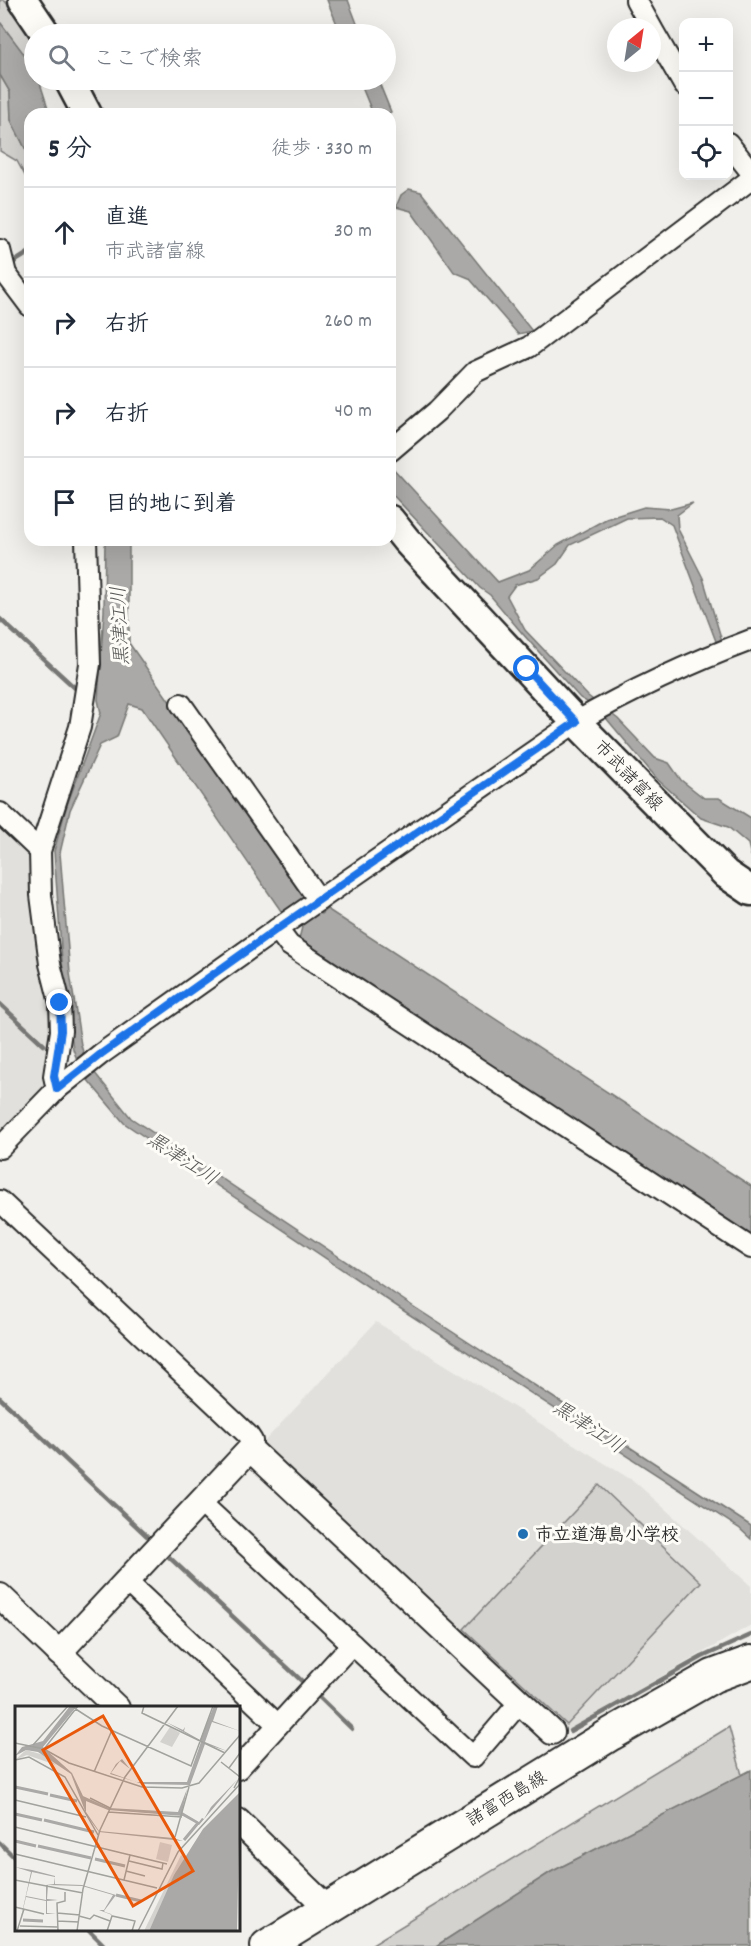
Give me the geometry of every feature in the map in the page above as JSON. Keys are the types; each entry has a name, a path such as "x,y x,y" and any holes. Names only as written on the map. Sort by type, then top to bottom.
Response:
{"main road":[{"path":"23,0 39,24"},
{"path":"74,90 84,108"},
{"name":"市武諸富線","path":"396,528 406,540 593,712 726,874 751,891"},
{"name":"諸富西島線","path":"267,1946 611,1734 713,1676 751,1662"}],"street":[{"path":"636,0 646,18"},
{"path":"661,44 679,76"},
{"path":"733,148 751,172"},
{"path":"396,446 437,411 475,372 528,347 751,179"},
{"path":"0,250 6,274 24,298"},
{"path":"57,1089 54,1076 61,1031 60,1003 50,964 41,895 40,851 80,727 90,664 86,546"},
{"path":"0,1148 57,1089 101,1054 319,900 593,712 666,676 751,640"},
{"path":"181,704 319,900"},
{"path":"0,813 40,851"},
{"path":"282,926 289,945 751,1248"},
{"path":"0,1201 248,1435 252,1442 250,1449 59,1653"},
{"path":"250,1449 552,1732"},
{"path":"200,1502 473,1757 520,1702"},
{"path":"126,1581 278,1725"},
{"path":"0,1596 116,1706"},
{"path":"240,1767 352,1644"},
{"path":"240,1823 326,1908"}],"shaded area":[{"path":"0,0 4,0 24,25 24,55 0,22"},
{"path":"0,75 10,92 11,120 24,146 24,174 17,161 0,151"},
{"path":"0,821 35,854 54,998 47,1091 0,1141"},
{"name":"市立道海島小学校","path":"376,1322 635,1482 751,1586 751,1625 564,1732 260,1446"},
{"path":"599,1485 701,1582 567,1725 464,1629"},
{"path":"729,1727 742,1775 551,1872 436,1946 369,1946"}],"water":[{"path":"327,0 348,0 357,24 337,24"},
{"path":"0,22 24,54 24,90 42,90 48,108 24,108 24,146 11,120 10,92 0,75"},
{"path":"363,90 382,90 389,108 371,108"},
{"path":"409,189 421,192 532,331 518,334 469,278 454,272 411,211 396,207 401,195"},
{"path":"396,472 498,582 529,570 558,545 606,519 644,507 671,509 693,503 677,515 678,529 703,578 722,641 717,644 672,525 660,517 627,518 570,545 557,564 538,578 515,585 507,596 525,630 588,696 618,719 655,758 669,763 681,780 704,798 719,798 751,818 751,856 748,844 728,827 701,818 658,780 606,718 594,706 580,698 490,595 480,588 396,498"},
{"name":"黒津江川","path":"105,546 129,546 129,643 307,899 321,914 327,909 751,1186 751,1236 299,939 302,927 281,911 142,708 129,704 117,737 100,745 70,810 60,853 70,973 81,1045 86,1062 131,1118 411,1305 751,1526 751,1539 739,1528 404,1311 124,1123 82,1073 73,1049 63,974 54,851 67,805 101,713 98,700 104,611"},
{"path":"751,1770 751,1946 436,1946 551,1872"}],"waterway":[{"path":"14,262 24,256"},
{"path":"0,619 75,688"},
{"path":"0,1004 44,1045"},
{"path":"0,1398 147,1536"},
{"path":"169,1557 305,1684"},
{"path":"570,1731 702,1657 751,1635"},
{"path":"318,1696 352,1729"},
{"path":"0,1843 15,1858"},
{"path":"90,1931 103,1944"}],"place":[{"name":"市立道海島小学校","path":"523,1534"}],"route":[{"path":"60,1003 61,1031 54,1076 57,1089 101,1054 277,929 576,722 527,669"}]}
